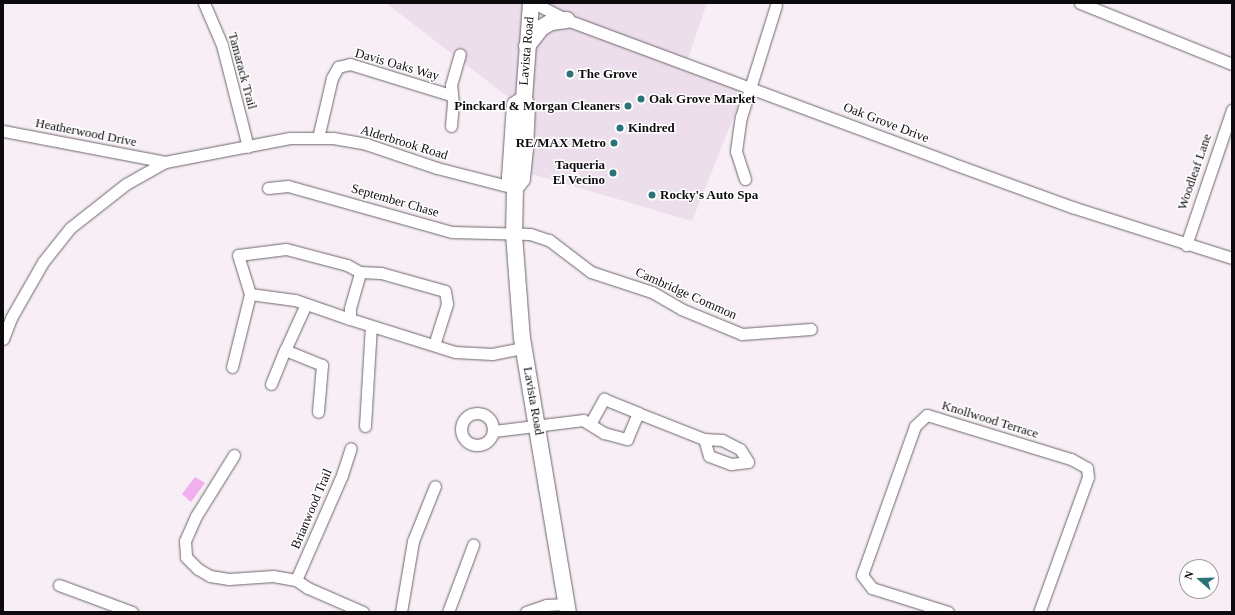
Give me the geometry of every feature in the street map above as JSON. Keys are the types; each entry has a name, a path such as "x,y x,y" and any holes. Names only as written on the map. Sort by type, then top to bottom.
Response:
{"main road":[{"name":"Lavista Road","path":"532,3 527,46 524,99 515,105 510,178 515,188 514,235 524,348 567,608"},
{"path":"527,46 541,28 551,22 567,20"}],"street":[{"name":"Tamarack Trail","path":"204,3 222,45 248,147"},
{"name":"Oak Grove Drive","path":"532,3 567,20 1064,204 1232,258"},
{"path":"1080,3 1232,64"},
{"path":"745,179 736,152 750,88 776,5"},
{"path":"451,126 453,103 451,85 460,54"},
{"name":"Davis Oaks Way","path":"318,138 332,78 338,67 350,64 451,95"},
{"name":"Woodleaf Lane","path":"1186,244 1232,110"},
{"name":"Heatherwood Drive","path":"3,132 164,162"},
{"name":"Alderbrook Road","path":"164,162 290,138 318,138 366,144 437,168 515,188"},
{"path":"3,339 11,318 43,262 70,228 126,184 164,162"},
{"name":"September Chase","path":"268,188 288,186 371,207 452,232 514,235"},
{"name":"Cambridge Common","path":"514,235 530,234 549,240 591,272 652,292 681,309 742,334 811,329"},
{"path":"232,367 250,294 238,254 286,249 347,265 360,272 380,274 445,291 447,304 434,346"},
{"path":"350,318 350,308 360,272"},
{"path":"250,294 306,304 455,352 492,354 524,348"},
{"path":"271,384 306,304"},
{"path":"365,426 371,326"},
{"path":"285,350 322,365 318,412"},
{"path":"590,424 604,399 704,439"},
{"path":"476,412 489,418 494,431 486,444 476,446 467,442 461,434 461,424 467,416 476,412"},
{"path":"494,431 583,420 604,433 627,439 638,413"},
{"name":"Knollwood Terrace","path":"948,612 872,588 862,575 915,426 927,415 1071,459 1087,468 1088,477 1039,612"},
{"name":"Brianwood Trail","path":"296,580 342,475 351,448"},
{"path":"234,455 196,516 185,541 186,556 198,569 210,576 229,579 273,576 296,580 308,588 363,612"},
{"path":"400,612 413,542 435,486"},
{"path":"448,612 473,545"},
{"path":"59,585 132,612"},
{"path":"526,612 546,605 567,608"}],"shaded area":[{"path":"386,3 707,3 686,64 745,89 692,221 518,170 517,104"},
{"path":"195,477 205,483 191,502 182,494"}],"place":[{"name":"The Grove","path":"570,74"},
{"name":"Oak Grove Market","path":"641,99"},
{"name":"Pinckard & Morgan Cleaners","path":"628,106"},
{"name":"Kindred","path":"620,128"},
{"name":"RE/MAX Metro","path":"614,143"},
{"name":"Taqueria El Vecino","path":"613,173"},
{"name":"Rocky's Auto Spa","path":"652,195"}]}
